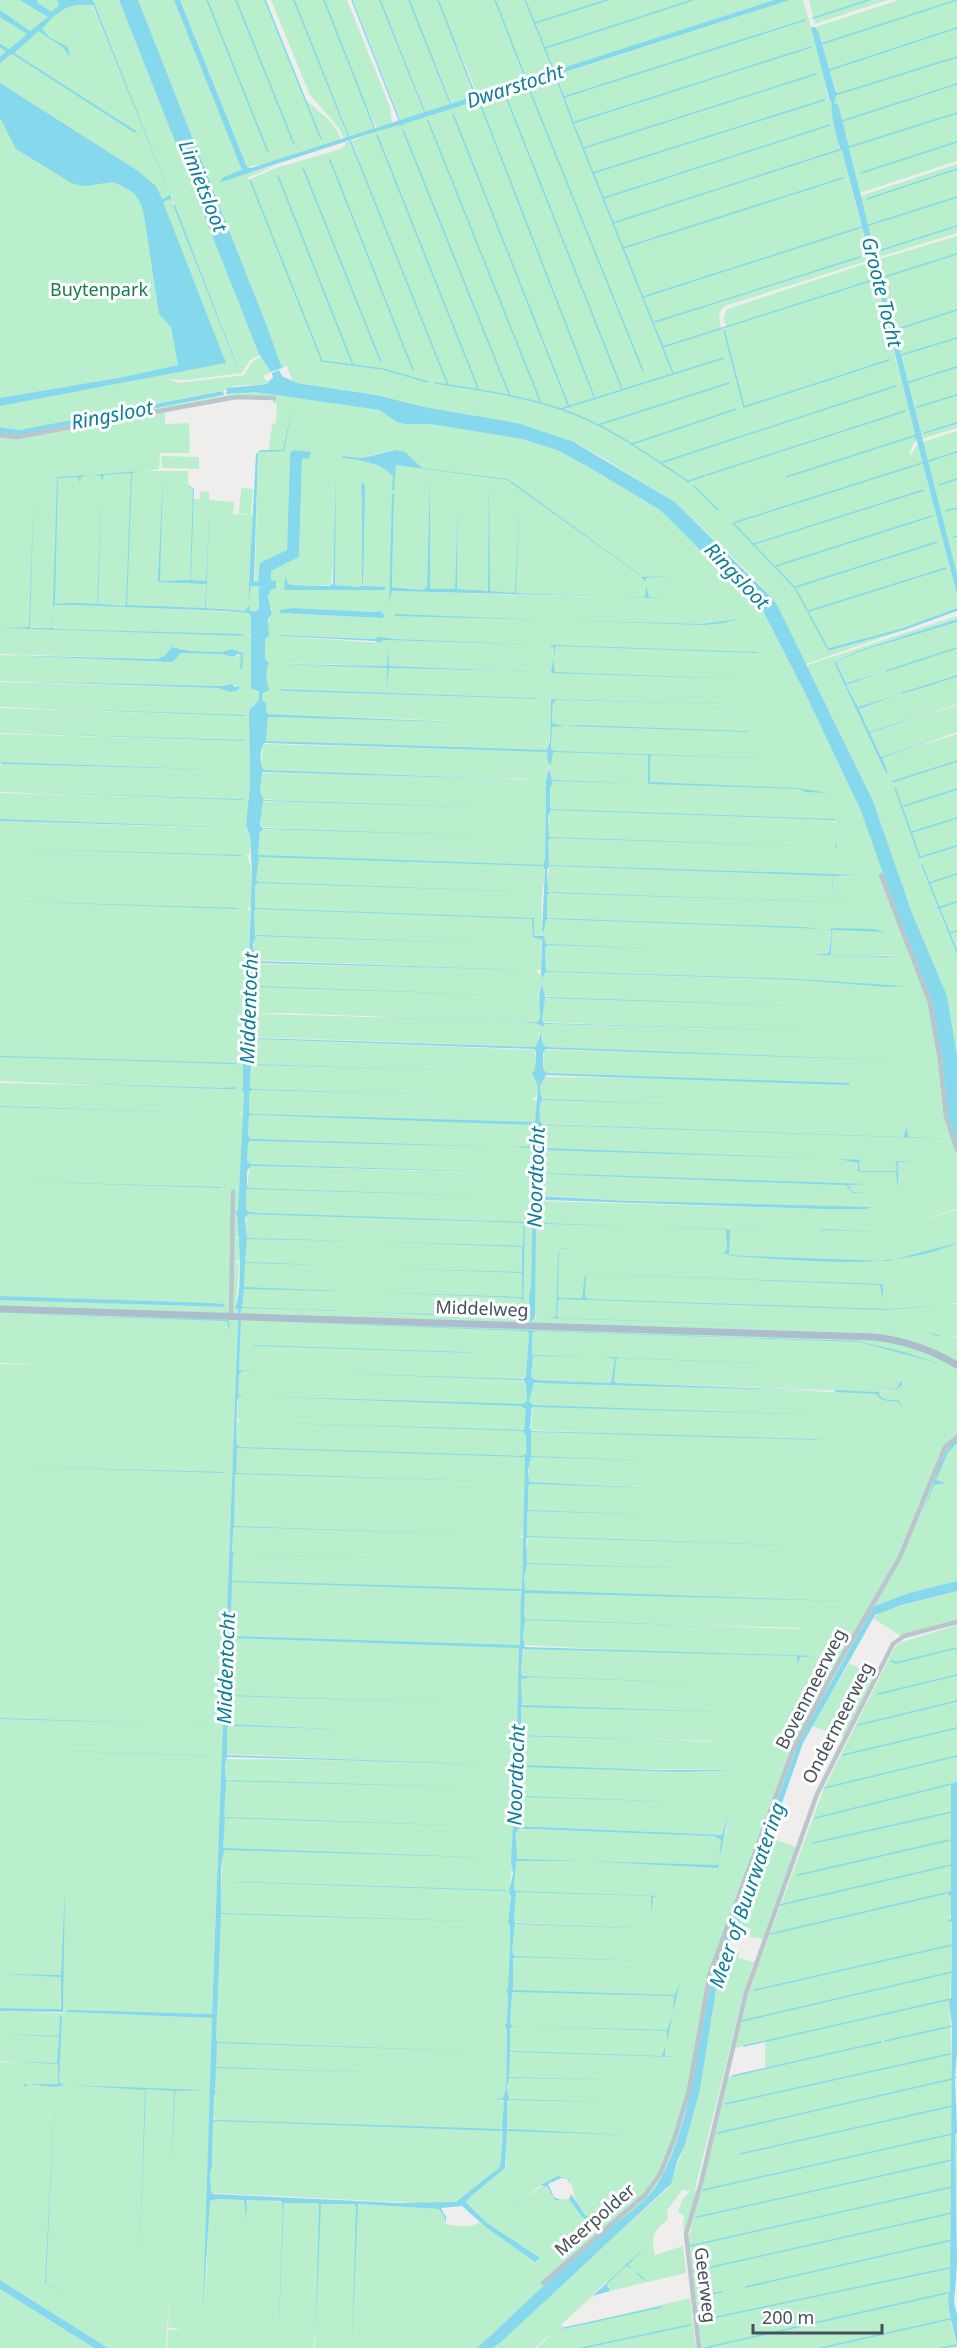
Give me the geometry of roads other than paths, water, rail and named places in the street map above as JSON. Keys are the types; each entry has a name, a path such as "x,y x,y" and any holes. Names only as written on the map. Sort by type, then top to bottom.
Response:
{"main road":[{"name":"Middelweg","path":"0,1309 873,1337 903,1341 921,1347 957,1365"}],"street":[{"path":"0,435 17,436 236,397 274,398"},
{"path":"881,875 930,1003 946,1116 957,1150"},
{"path":"231,1316 233,1192"},
{"name":"Bovenmeerweg","path":"660,2174 675,2137 689,2090 710,1973 795,1744 859,1625 900,1557 945,1447 957,1437"},
{"name":"Ondermeerweg","path":"707,2157 746,1993 823,1782 893,1644 904,1636 957,1622"},
{"name":"Geerweg","path":"699,2348 685,2238 707,2157"},
{"name":"Meerpolder","path":"543,2283 622,2212 645,2195 660,2174"}],"water":[{"path":"20,0 37,0 51,12 59,5 57,0 93,0 173,202 170,199 163,202 226,363 0,406 0,398 124,377 178,365 171,327 159,314 144,215 141,204 134,193 112,182 86,186 73,184 16,149 0,118 0,83 138,171 156,186 162,199 170,195 93,5 76,5 64,9 42,29 49,37 68,47 70,58 60,46 39,31 14,53 136,131 135,133 14,55 11,54 0,63 0,57 6,51 0,47 0,44 9,49 27,34 0,17 0,10 30,31 48,17"},
{"name":"Limietsloot","path":"119,0 138,0 282,368 271,372 259,354"},
{"name":"Dwarstocht","path":"174,0 180,0 247,167 251,168 774,0 790,0 403,126 399,125 375,132 218,183 224,177 242,170"},
{"name":"Groote Tocht","path":"811,27 815,27 818,31 836,92 839,93 834,103 838,104 874,249 877,251 876,257 957,574 957,594 914,436 877,282 874,281 875,276 836,135 832,103"},
{"path":"173,205 175,205 238,367 235,362"},
{"name":"Ringsloot","path":"279,370 282,376 297,383 376,395 425,407 517,423 572,441 675,502 776,603 873,801 912,913 947,996 957,1056 957,1144 948,1118 942,1059 932,1002 861,811 763,611 726,571 697,547 660,510 557,450 522,439 430,424 405,424 397,422 379,410 255,392 226,394 227,388 268,384 273,378 272,373"},
{"name":"Ringsloot","path":"223,391 224,395 19,435 0,433 0,427 19,430"},
{"path":"293,403 284,451 258,452 260,450 283,450"},
{"path":"294,450 311,452 309,458 302,459 299,557 271,571 271,580 276,581 276,588 271,590 268,597 272,614 268,619 269,636 265,639 265,659 269,663 267,681 270,690 263,693 262,700 266,703 267,714 456,722 268,717 266,741 547,750 550,741 551,699 791,706 556,700 553,703 552,723 564,726 552,727 551,749 555,751 815,760 652,755 650,757 650,782 796,788 829,793 806,792 798,789 648,784 648,755 553,752 551,764 548,763 547,752 264,743 261,765 264,770 538,780 262,772 260,792 264,800 533,809 263,801 260,825 262,828 525,837 263,829 260,832 258,855 543,865 545,860 546,780 549,767 552,780 643,783 553,781 550,789 550,809 835,819 837,838 833,820 551,810 548,816 549,837 818,846 550,838 548,840 549,865 859,875 834,876 832,899 833,876 549,866 547,870 548,892 886,904 550,893 547,896 547,918 823,929 548,919 544,932 542,930 545,870 543,866 259,857 256,880 258,882 537,892 258,883 255,886 255,908 534,918 534,936 544,936 546,944 663,949 548,945 545,948 546,971 798,979 904,986 888,987 799,980 551,972 545,973 542,979 542,940 533,937 532,919 256,909 254,911 255,935 527,945 256,936 253,944 255,961 530,970 257,963 253,968 255,986 530,996 257,987 253,990 250,1007 251,1036 256,1038 534,1047 541,1032 543,1044 546,1047 916,1061 546,1049 543,1053 543,1069 547,1073 849,1083 849,1085 546,1075 540,1086 543,1099 680,1104 543,1100 540,1107 540,1121 543,1124 904,1137 906,1127 909,1137 949,1139 543,1125 539,1145 544,1148 834,1159 542,1150 537,1158 541,1173 867,1184 848,1185 853,1192 865,1193 853,1193 846,1185 542,1174 538,1177 541,1196 630,1201 872,1207 821,1209 547,1200 538,1202 536,1221 540,1223 637,1227 536,1225 535,1317 530,1323 534,1156 532,1148 512,1147 533,1146 534,1125 253,1115 249,1116 248,1136 251,1139 508,1147 250,1141 247,1160 250,1164 527,1173 251,1166 247,1171 249,1188 526,1197 249,1189 246,1190 246,1209 248,1212 264,1213 525,1222 523,1312 521,1317 518,1318 355,1312 521,1316 523,1303 521,1298 363,1292 522,1297 522,1273 379,1268 522,1272 522,1247 362,1241 523,1246 524,1223 248,1214 245,1218 247,1238 358,1241 247,1239 245,1262 322,1265 245,1263 244,1287 348,1291 244,1289 242,1307 351,1311 242,1308 240,1314 238,1313 238,1309 235,1308 240,1277 237,1215 235,1213 238,1210 244,1093 241,1089 243,1088 246,1041 243,1038 246,1036 247,1017 244,1013 248,1007 248,989 244,987 248,985 252,872 250,836 246,825 250,784 249,713 259,700 259,692 251,688 251,616 248,613 224,611 75,605 55,605 53,607 57,477 89,475 81,477 80,483 78,477 58,478 55,604 97,604 102,484 98,604 125,606 131,473 104,475 102,481 101,476 92,475 141,471 132,473 127,605 205,608 206,584 159,582 158,580 163,474 160,581 190,580 193,490 188,485 194,489 191,580 206,581 210,492 206,608 245,611 249,605 250,611 257,611 260,586 251,586 248,602 256,454 258,452 254,581 258,583 260,563 287,550 290,453","holes":["255,1039 534,1049 536,1052 535,1070 532,1073 538,1086 535,1122 251,1114 249,1112 249,1093 252,1090 470,1096 252,1089 250,1086 251,1067 255,1065 528,1073 253,1064 250,1061 251,1042"]},
{"path":"396,450 405,452 422,468 507,479 643,577 672,576 646,578 645,582 642,577 507,480 396,465 394,490 392,490 393,476 383,468 343,458 343,456 362,458"},
{"path":"336,472 335,585 359,587 362,585 361,488 363,482 365,487 363,586 385,587 385,590 284,590 286,573 287,582 291,585 330,586 333,583"},
{"path":"430,474 430,589 455,589 458,498 457,589 488,591 489,482 490,591 513,593 515,591 520,502 516,593 607,597 392,591 389,605 392,494 394,494 392,587 423,590 427,587"},
{"path":"34,485 30,628 51,628 53,611 52,627 55,629 248,636 0,628 29,627"},
{"path":"646,586 649,597 664,598 645,598"},
{"path":"293,608 380,611 385,616 381,618 280,613 280,610"},
{"path":"957,608 957,611 904,630 828,651 829,648 903,628"},
{"path":"395,614 546,620 395,616"},
{"path":"740,619 704,625 552,620 701,624"},
{"path":"957,619 957,622 858,652 836,662 846,683 888,670 846,685 858,707 904,693 859,709 869,732 957,704 870,733 881,757 957,732 882,758 888,772 886,773 834,662 858,651"},
{"path":"281,635 547,645 384,640 379,643"},
{"path":"388,642 389,666 544,672 389,668 386,691 387,668 278,664 387,666"},
{"path":"552,645 758,653 556,646 554,657 554,647 549,646"},
{"path":"172,647 190,651 221,652 232,649 243,653 242,669 240,669 241,655 238,654 233,657 221,654 181,653 172,662 0,655 157,659 164,656"},
{"path":"553,660 555,672 768,680 551,673"},
{"path":"0,681 222,686 232,684 235,687 239,686 239,690 230,692 218,688"},
{"path":"277,689 535,698 539,699 284,691"},
{"path":"0,707 245,715 245,716"},
{"path":"567,726 747,731 750,732"},
{"path":"0,733 244,740 244,741"},
{"path":"0,762 236,770 2,764"},
{"path":"0,792 242,799 243,800"},
{"path":"0,819 242,828 0,821"},
{"path":"0,848 241,855 241,856 239,856"},
{"path":"0,901 240,908 234,909"},
{"path":"828,929 874,929 885,932 832,930 831,955 897,956 812,955 829,953 831,931"},
{"path":"542,983 545,997 804,1006 545,998 542,1019 544,1023 850,1032 549,1024 544,1024 543,1027 536,1023 516,1022 255,1014 537,1022 540,1018 539,997"},
{"path":"0,1057 236,1063 236,1065 233,1064"},
{"path":"0,1081 224,1088 236,1087 223,1089"},
{"path":"0,1106 234,1114 0,1107"},
{"path":"839,1159 874,1160 859,1161 860,1171 897,1171 896,1161 919,1162 898,1162 898,1190 896,1172 861,1172 858,1171 858,1163"},
{"path":"0,1181 220,1187 223,1188"},
{"path":"637,1227 726,1229 726,1230"},
{"path":"822,1229 881,1232 823,1230 821,1233"},
{"path":"726,1230 730,1230 729,1255 878,1261 816,1261 731,1256 722,1252 601,1249 725,1252 727,1249"},
{"path":"957,1243 931,1252 897,1259"},
{"path":"559,1251 559,1298 582,1298 586,1275 585,1296 587,1299 887,1309 944,1305 885,1310 562,1299 558,1300 557,1315 559,1318 897,1329 546,1318 556,1317"},
{"path":"593,1274 882,1284 883,1301 880,1285"},
{"path":"0,1296 211,1303 224,1304 225,1307 0,1300"},
{"path":"0,1314 228,1320 230,1332 227,1321"},
{"name":"Middentocht","path":"238,1320 241,1321 239,1370 258,1371 242,1371 239,1375 238,1394 242,1396 238,1397 237,1404 236,1444 239,1447 522,1456 526,1454 526,1435 522,1431 245,1422 524,1430 526,1410 521,1406 246,1396 523,1404 527,1401 526,1383 523,1380 323,1373 523,1379 526,1376 529,1334 527,1331 255,1321 858,1341 941,1364 859,1342 536,1331 532,1333 532,1355 593,1357 533,1356 531,1376 535,1380 611,1383 615,1359 604,1357 834,1366 618,1358 614,1381 617,1383 834,1391 534,1383 529,1401 533,1405 824,1415 532,1407 530,1428 532,1431 823,1440 531,1432 531,1456 659,1461 531,1457 528,1470 529,1482 657,1488 530,1484 528,1486 528,1510 657,1515 530,1511 527,1512 527,1536 811,1546 528,1537 526,1539 527,1563 704,1569 527,1564 524,1577 525,1590 844,1601 525,1593 524,1616 526,1619 799,1629 525,1620 523,1639 525,1647 816,1656 800,1657 798,1666 797,1656 523,1649 521,1673 523,1676 731,1684 532,1677 521,1679 522,1705 724,1712 521,1707 521,1735 713,1742 522,1736 518,1750 520,1765 656,1770 741,1770 686,1772 519,1767 519,1796 688,1802 518,1797 518,1826 722,1835 729,1811 719,1861 721,1840 714,1836 532,1829 519,1829 516,1833 517,1859 584,1861 516,1861 514,1888 516,1891 660,1896 653,1897 651,1913 651,1896 516,1892 514,1921 516,1923 659,1929 515,1924 512,1952 515,1956 648,1961 516,1957 513,1959 513,1990 675,1995 680,1981 673,2013 674,1996 512,1992 510,2022 513,2026 510,2029 510,2051 662,2056 665,2047 665,2056 676,2057 510,2052 509,2077 611,2080 509,2078 507,2087 509,2099 611,2102 509,2100 507,2102 507,2129 632,2135 507,2131 505,2168 466,2202 487,2223 539,2259 535,2262 487,2228 462,2206 441,2208 446,2217 446,2224 443,2214 438,2209 358,2204 352,2348 356,2207 354,2204 321,2204 315,2348 319,2206 318,2203 284,2203 278,2348 283,2206 281,2201 247,2200 246,2220 244,2200 216,2199 210,2201 203,2310 212,2018 67,2012 67,2010 212,2014","holes":["237,1448 525,1457 522,1589 232,1581 233,1554 498,1562 235,1554 232,1551 235,1527 516,1536 234,1526 235,1474 515,1482 236,1473","232,1582 521,1591 520,1645 230,1636","230,1638 519,1648 516,1776 511,1860 513,1874 509,1891 511,1897 508,1923 510,1934 506,1991 508,1994 507,2022 505,2025 507,2031 506,2089 503,2098 495,2099 504,2102 502,2129 213,2120 216,2068 391,2073 216,2067 217,2043 500,2052 218,2042 216,2040 221,1914 501,1922 221,1913 221,1869 224,1850 503,1858 223,1848 225,1818 479,1826 224,1817 226,1781 494,1788 226,1780 227,1757 502,1765 227,1755 227,1728 229,1726 358,1730 227,1724 226,1708 229,1696 485,1704 229,1695","215,2121 501,2131 503,2133 500,2167 456,2202 399,2203 213,2194 210,2172"]},
{"path":"253,1345 465,1352 474,1353 255,1346"},
{"path":"901,1380 902,1385 898,1389 881,1391 897,1388"},
{"path":"836,1390 875,1392 880,1391 879,1394 883,1399 900,1401 903,1411 899,1402 882,1400 876,1394 836,1392"},
{"path":"957,1440 948,1452 936,1480 946,1483 934,1485 923,1512 941,1461 950,1444"},
{"path":"0,1466 224,1472 224,1473"},
{"name":"Meer of Buurwatering","path":"957,1581 957,1591 899,1606 875,1615 803,1743 748,1900 727,1950 716,1990 700,2090 685,2145 671,2184 502,2341 493,2348 477,2348 656,2187 673,2152 682,2126 716,1962 801,1736 874,1606 909,1593"},
{"path":"0,1718 166,1724 0,1719"},
{"path":"0,1749 198,1755 216,1756"},
{"path":"957,1781 957,2052 955,2077 957,2077 955,2079 957,2133 955,2134 957,2265 954,2302 957,2315 957,2346 948,2302 950,2290 952,2026 949,2001 951,1999 952,1922 946,1920 951,1919 951,1896 946,1893 951,1891 951,1784"},
{"path":"584,1861 717,1865 719,1863 718,1868"},
{"path":"227,1882 506,1890 506,1891"},
{"path":"65,1887 63,2012 0,2011 0,2008 61,2009 61,1977 0,1974 61,1975"},
{"path":"60,2016 62,2016 59,2082 64,2085 55,2087 28,2084 58,2084 58,2064 0,2061 57,2063 59,2037 0,2034 59,2036"},
{"path":"672,2016 667,2043 667,2031 517,2026 667,2030"},
{"path":"69,2085 205,2090 175,2091 172,2170 174,2091 146,2089 139,2271 145,2090"},
{"path":"55,2087 46,2283 77,2302 45,2283"},
{"path":"558,2176 569,2179 573,2186 567,2179 561,2178 548,2184 554,2197 561,2200 555,2200 547,2187 541,2185 492,2219 542,2184"},
{"path":"630,2185 634,2188 633,2190 628,2188 623,2195 617,2196 588,2222 569,2199 571,2194 585,2215 590,2217"},
{"path":"647,2245 628,2265 632,2269 626,2266 607,2284 610,2291 593,2296 566,2321"},
{"path":"0,2280 108,2348 94,2348 0,2289"}],"waterway":[{"path":"207,0 268,152"},
{"path":"236,0 294,144"},
{"path":"265,0 321,139"},
{"path":"294,0 448,385"},
{"path":"324,0 374,127"},
{"path":"352,0 400,122"},
{"path":"380,0 425,113"},
{"path":"409,0 451,105"},
{"name":"Dwarstocht","path":"438,0 476,97"},
{"name":"Dwarstocht","path":"495,0 524,74"},
{"name":"Dwarstocht","path":"525,0 554,71"},
{"path":"535,23 607,0"},
{"path":"545,48 693,0"},
{"path":"813,18 869,0"},
{"path":"821,44 957,0"},
{"path":"564,97 805,20"},
{"path":"829,70 957,28"},
{"path":"573,123 811,47"},
{"path":"838,94 957,57"},
{"path":"584,148 816,74"},
{"name":"Dwarstocht","path":"556,76 673,373"},
{"path":"842,121 957,84"},
{"name":"Dwarstocht","path":"530,91 643,371"},
{"name":"Dwarstocht","path":"506,97 622,389"},
{"path":"593,173 824,100"},
{"name":"Dwarstocht","path":"481,106 595,399"},
{"path":"846,148 957,113"},
{"path":"453,114 569,407"},
{"path":"428,121 541,403"},
{"path":"604,198 830,125"},
{"path":"403,130 510,396"},
{"path":"377,135 478,388"},
{"path":"861,173 957,142"},
{"path":"613,223 842,149"},
{"path":"330,160 413,370"},
{"path":"303,168 381,362"},
{"path":"867,199 957,169"},
{"path":"278,176 353,365"},
{"path":"623,248 843,178"},
{"path":"250,180 322,361 383,369 428,382"},
{"path":"866,226 957,197"},
{"name":"Groote Tocht","path":"875,252 957,226"},
{"path":"643,297 862,227"},
{"name":"Groote Tocht","path":"881,278 957,254"},
{"name":"Groote Tocht","path":"655,322 860,257"},
{"name":"Groote Tocht","path":"663,347 873,280"},
{"name":"Groote Tocht","path":"895,330 957,310"},
{"path":"724,330 744,407 889,360"},
{"name":"Groote Tocht","path":"901,355 957,338"},
{"path":"561,409 724,358"},
{"path":"906,383 957,367"},
{"path":"435,383 488,391 574,414 619,436 689,482"},
{"path":"598,425 729,383"},
{"path":"660,463 896,386"},
{"path":"917,407 957,395"},
{"path":"632,444 736,409"},
{"path":"707,475 905,411"},
{"path":"924,433 957,423"},
{"path":"786,477 914,436"},
{"path":"828,649 795,588 733,523 957,452"},
{"path":"689,481 704,476"},
{"path":"939,485 957,479"},
{"path":"694,486 718,510"},
{"path":"754,544 924,490"},
{"path":"946,511 957,508"},
{"path":"776,566 932,516"},
{"path":"796,587 937,542"},
{"path":"809,611 946,568"},
{"path":"886,671 957,648"},
{"path":"903,693 957,676"},
{"path":"892,782 957,761"},
{"path":"895,788 920,858"},
{"path":"904,806 957,789"},
{"path":"912,832 957,818"},
{"path":"921,857 957,846"},
{"path":"922,865 957,952"},
{"path":"929,883 957,874"},
{"path":"938,908 957,902"},
{"path":"949,933 957,931"},
{"path":"891,1661 896,1663 957,1648"},
{"path":"878,1694 957,1675"},
{"path":"858,1725 957,1701"},
{"path":"843,1755 957,1728"},
{"path":"824,1788 957,1756"},
{"path":"815,1818 951,1784"},
{"path":"813,1843 952,1812"},
{"path":"798,1875 950,1840"},
{"path":"780,1905 951,1865"},
{"path":"770,1934 946,1893"},
{"path":"755,1990 952,1945"},
{"path":"742,2021 952,1972"},
{"path":"744,2046 951,1999"},
{"path":"885,2041 952,2026"},
{"path":"732,2076 881,2042"},
{"path":"725,2104 950,2054"},
{"path":"718,2133 952,2079"},
{"path":"740,2154 952,2106"},
{"path":"703,2190 952,2134"},
{"path":"697,2217 952,2160"},
{"path":"690,2246 952,2187"},
{"path":"694,2271 952,2213"},
{"path":"746,2287 952,2240"},
{"path":"703,2320 949,2268"},
{"path":"637,2273 644,2279"},
{"path":"698,2296 722,2292"},
{"path":"704,2348 947,2293"},
{"path":"564,2328 661,2307"},
{"path":"821,2348 950,2319"},
{"path":"582,2348 690,2325"},
{"path":"941,2348 956,2345"}],"park label":[{"name":"Buytenpark","path":"99,290"}],"water label":[{"name":"Noordtocht","path":"536,1177"},
{"name":"Noordtocht","path":"516,1775"}]}
